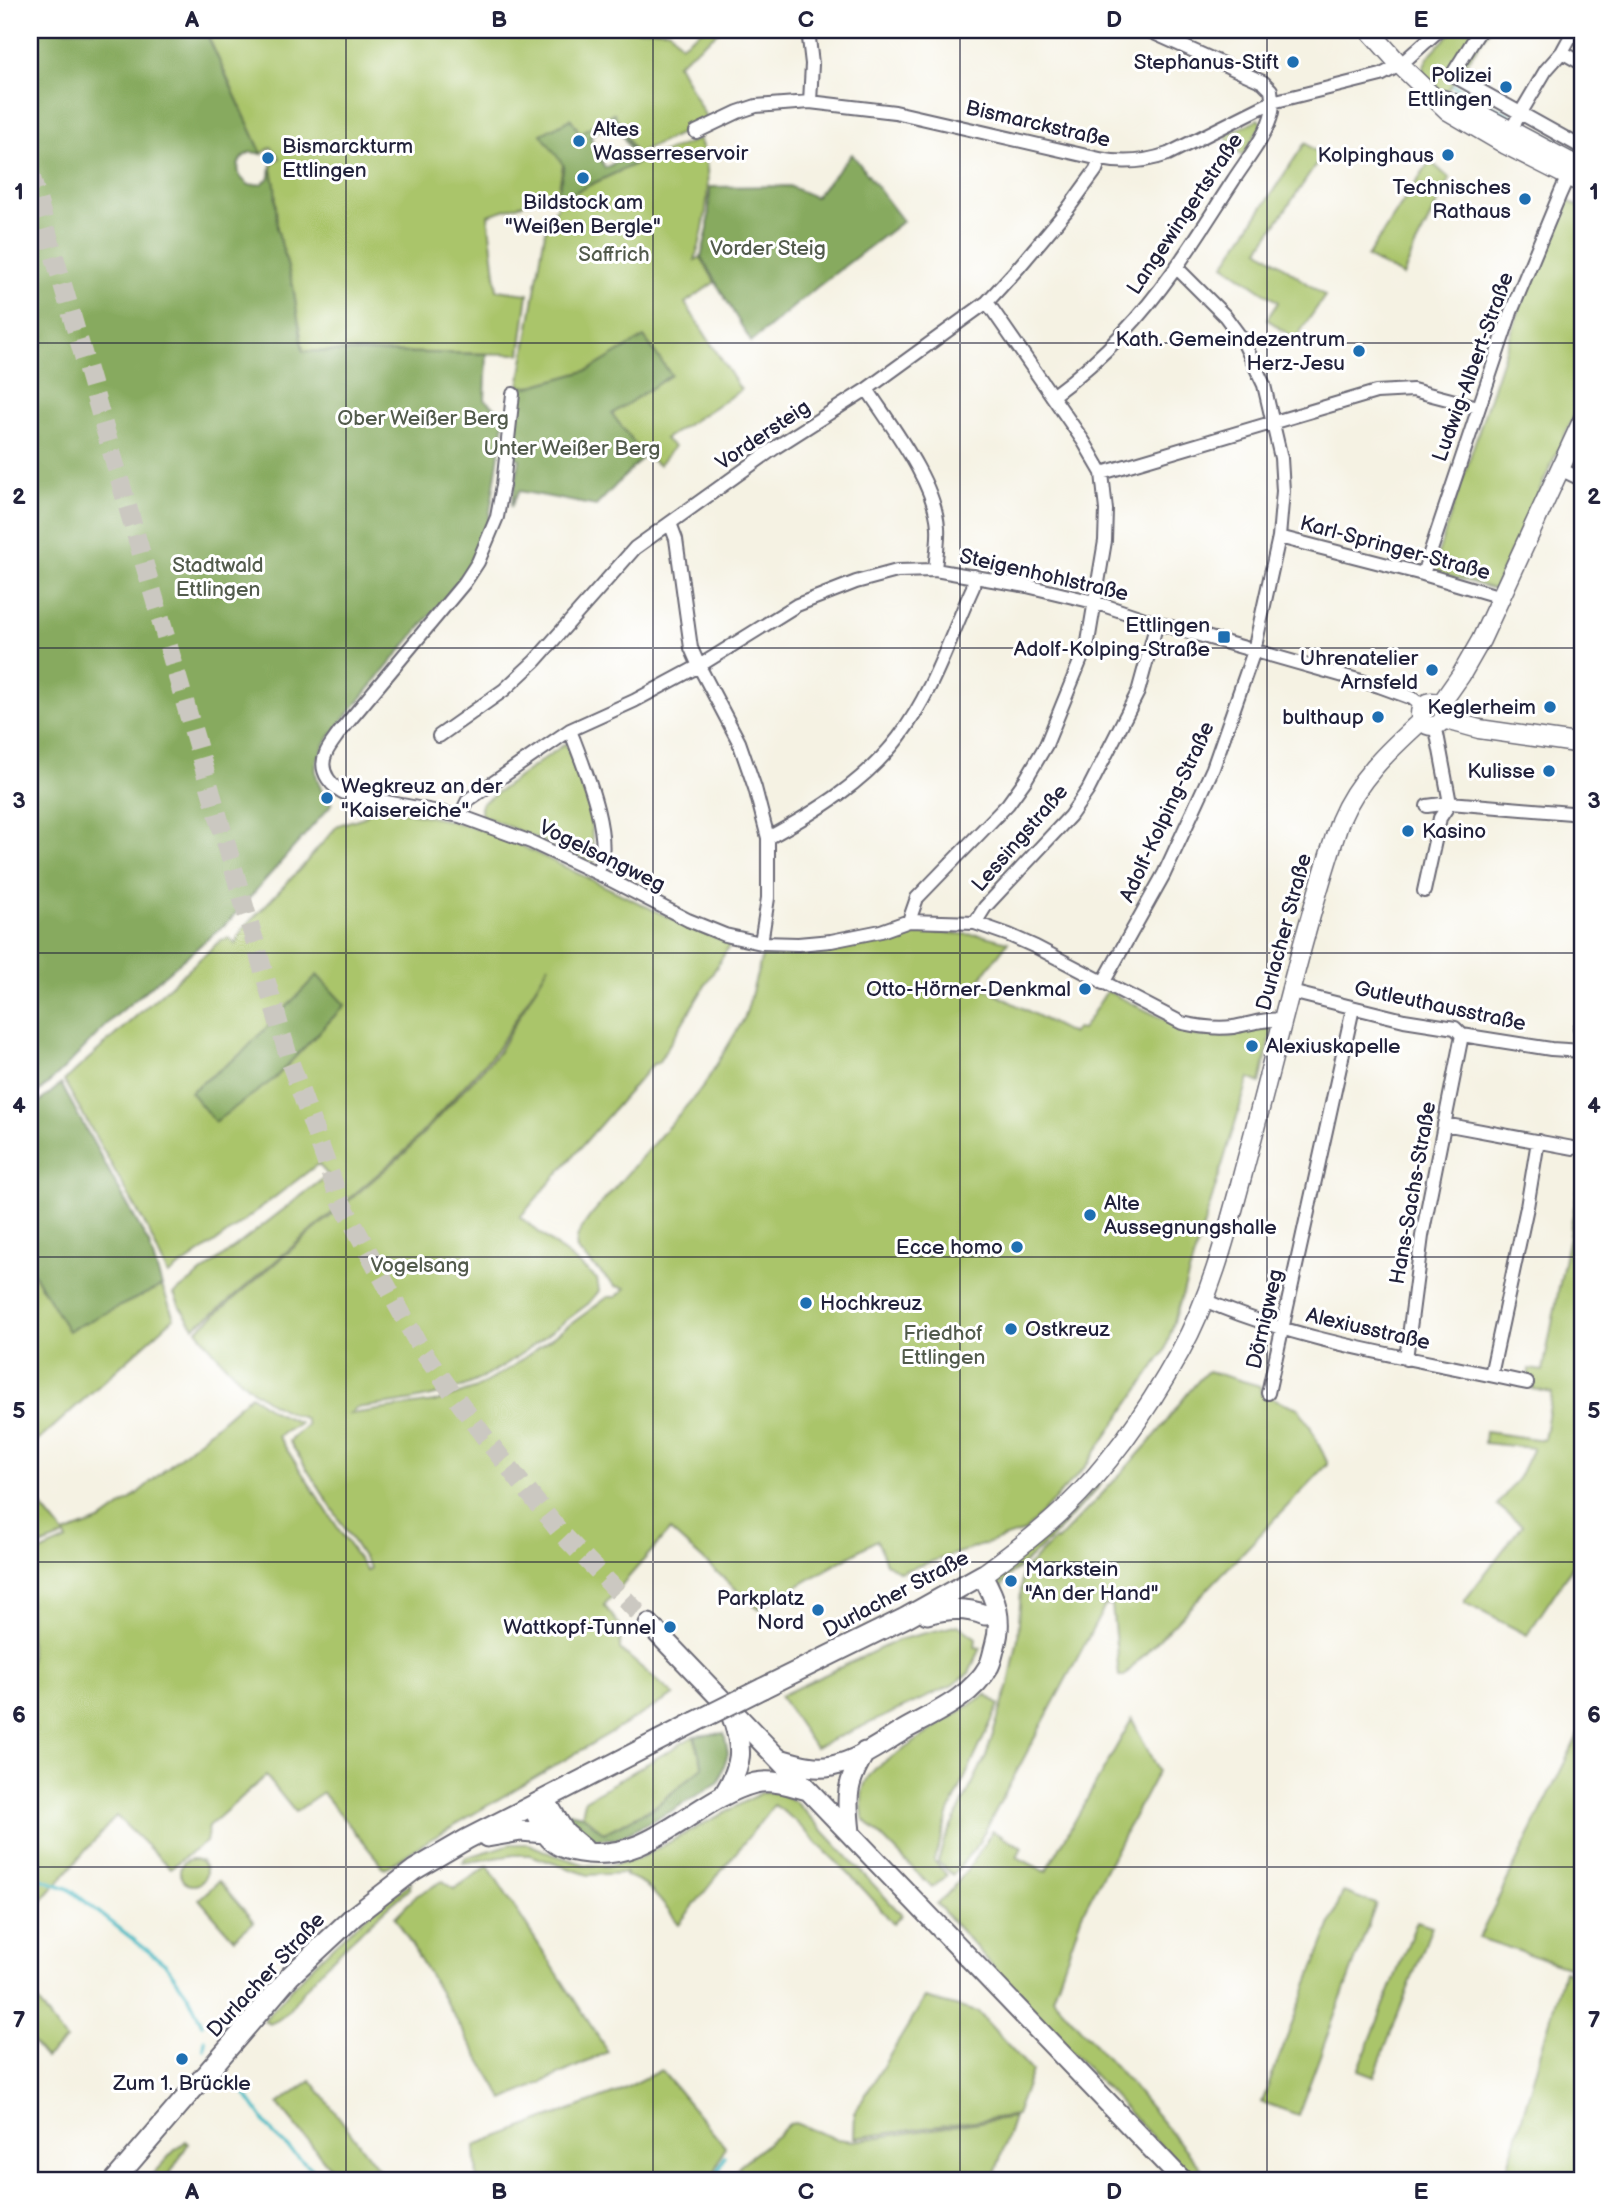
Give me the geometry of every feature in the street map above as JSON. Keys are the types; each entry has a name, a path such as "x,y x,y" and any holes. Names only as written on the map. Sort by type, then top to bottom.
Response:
{"main road":[{"path":"1369,30 1400,65 1448,111 1474,127 1579,176"},
{"path":"1435,97 1470,108 1579,176"},
{"path":"1440,719 1501,597 1583,419"},
{"path":"1422,713 1433,702 1440,719"},
{"name":"Durlacher Straße","path":"115,2180 265,2004 318,1949 353,1917 414,1870 467,1839 905,1618 976,1579 1031,1539 1065,1508 1109,1459 1157,1392 1181,1350 1204,1300 1243,1171 1333,842 1347,805 1363,779 1422,713"},
{"path":"1440,719 1479,729 1583,744"},
{"path":"976,1579 995,1648"},
{"path":"779,1759 815,1767 832,1766 865,1752 958,1699 982,1676 990,1664 999,1633 997,1606 993,1594 976,1579"},
{"path":"905,1618 961,1608 985,1615"},
{"path":"649,1624 1182,2180"},
{"path":"723,1796 738,1768 741,1753 740,1736 729,1706"},
{"path":"850,1832 848,1790 853,1772 865,1752"},
{"path":"467,1839 522,1830 545,1833 562,1847 591,1854 622,1852 637,1847 723,1796 757,1783 771,1781 808,1790"},
{"path":"539,1803 574,1843 591,1854"},
{"path":"539,1803 545,1833"}],"street":[{"path":"808,30 812,64 810,102"},
{"path":"1147,30 1263,82 1271,90 1272,102"},
{"name":"Bismarckstraße","path":"696,132 738,111 756,106 810,102 894,112 1100,159 1132,163 1168,154 1272,102 1375,77 1400,65 1439,30"},
{"path":"1479,30 1452,75 1583,148"},
{"path":"1510,131 1546,69 1562,52 1574,30"},
{"path":"1562,52 1583,64"},
{"name":"Langewingertstraße","path":"1052,396 1079,375 1150,303 1262,134 1272,113 1272,102"},
{"name":"Vordersteig","path":"439,736 504,690 535,661 635,548 987,302 1067,210 1096,170 1100,159"},
{"name":"Ludwig-Albert-Straße","path":"1423,574 1511,312 1579,176"},
{"name":"Adolf-Kolping-Straße","path":"1103,983 1164,874 1213,768 1254,651 1279,537 1283,491 1281,458 1264,385 1242,339 1225,316 1176,267"},
{"path":"909,921 917,898 1008,804 1046,745 1088,642 1105,541 1106,510 1102,473 1084,442 987,302"},
{"path":"867,388 921,475 932,499 938,527 935,570"},
{"path":"1102,473 1376,392 1392,390 1427,393 1478,407"},
{"name":"Vogelsangweg","path":"513,394 497,517 478,562 465,582 339,733 324,755 326,776 339,791 349,796 460,816 531,842 688,920 725,935 761,943 798,944 831,941 881,931 909,921 975,923 1036,947 1182,1023 1206,1028 1283,1020"},
{"path":"1560,469 1583,480"},
{"path":"670,523 676,539 691,648 739,743 755,788 768,838 768,898 761,943"},
{"name":"Karl-Springer-Straße","path":"1279,537 1501,597"},
{"name":"Steigenhohlstraße","path":"460,816 468,800 570,730 634,701 699,666 797,605 856,582 897,571 935,570 974,576 1094,602 1157,624 1379,686 1412,698 1422,713"},
{"path":"768,838 820,809 864,776 899,738 933,679 973,587 974,576"},
{"name":"Lessingstraße","path":"975,923 985,907 1070,816 1087,790 1110,751 1138,692 1157,624"},
{"path":"1424,891 1440,818 1450,803 1440,719"},
{"path":"570,730 597,806 602,848 601,866 597,873"},
{"path":"1427,806 1450,803 1583,814"},
{"name":"Gutleuthausstraße","path":"1291,992 1404,1020 1455,1028 1462,1035 1551,1049 1583,1051"},
{"name":"Dörnigweg","path":"1268,1393 1353,1008"},
{"name":"Hans-Sachs-Straße","path":"1406,1359 1422,1236 1462,1035"},
{"path":"1444,1124 1573,1147"},
{"path":"1491,1375 1527,1207 1538,1141"},
{"name":"Alexiusstraße","path":"1204,1300 1283,1329 1333,1343 1527,1383"}],"green space":[{"name":"Stadtwald Ettlingen","path":"30,30 205,30 262,154 251,152 241,159 238,169 240,177 249,185 261,184 270,177 271,165 277,228 293,286 303,351 487,354 485,400 505,415 486,538 467,571 329,737 316,763 316,775 322,791 332,804 229,921 112,1019 30,1100"},
{"path":"205,30 669,30 681,45 702,30 721,30 676,65 678,64 708,121 636,154 614,113 580,133 571,119 558,193 488,215 497,290 528,294 520,354 303,351 293,286 277,228 271,165 280,158 271,147 262,154"},
{"path":"1454,30 1489,30 1445,94 1427,81 1423,69 1429,57"},
{"path":"614,113 639,162 560,199 558,193 564,166 541,134 571,119 580,133","holes":["615,122 632,153 605,168 590,136"]},
{"path":"1258,119 1262,124 1242,156 1224,136"},
{"name":"Saffrich","path":"699,139 704,152 708,182 703,231 695,260 701,257 715,282 685,303 741,390 665,439 674,447 659,465 644,456 612,414 671,375 644,337 589,370 528,387 519,386 545,232 560,199 639,162"},
{"path":"1305,143 1322,156 1259,249 1325,296 1295,339 1267,319 1278,302 1224,265"},
{"name":"Vorder Steig","path":"852,154 903,221 751,342 701,257 708,229 710,187 789,186 815,197"},
{"path":"1430,161 1450,179 1403,276 1367,257"},
{"path":"1564,199 1583,208 1583,396 1494,589 1432,571 1530,277"},
{"name":"Unter Weißer Berg","path":"644,337 671,375 612,414 644,456 596,506 519,491 511,507 520,459 512,458 519,386 529,387 589,370"},
{"path":"566,743 590,809 594,863 481,815 481,804"},
{"path":"375,806 447,820 499,835 695,930 731,943 658,1063 653,1064 520,1217 597,1279 599,1291 588,1304 545,1337 514,1359 467,1385 398,1403 356,1408 350,1414 434,1402 474,1389 510,1368 608,1297 616,1297 626,1288 615,1286 577,1250 578,1235 591,1215 703,1087 745,1017 764,949 818,951 905,931 981,935 1008,942 976,984 1072,1034 1076,1029 1082,1030 1107,991 1198,1036 1232,1036 1255,1028 1270,1027 1272,1031 1260,1083 1249,1078 1165,1351 1085,1467 1025,1531 900,1572 886,1563 877,1540 758,1609 670,1530 604,1605 621,1627 620,1649 674,1695 385,1869 323,1793 295,1812 266,1776 209,1826 206,1842 170,1868 116,1816 30,1914 30,1556 67,1540 65,1536 30,1550 30,1492 64,1534 102,1520 131,1499 251,1395 274,1412 300,1423 278,1436 366,1571 370,1568 289,1441 307,1425 304,1418 257,1394 231,1370 197,1330 406,1152 498,1053 549,965 496,1051 406,1150 219,1309 194,1327 174,1294 328,1175 318,1164 168,1275 147,1228 64,1081 221,940 229,938 236,944 242,930 338,825 364,817","holes":["345,1005 274,1079 190,1092 242,1053"]},
{"path":"317,975 345,1005 274,1079 215,1122 190,1092 242,1053"},
{"path":"61,1084 149,1244 162,1286 68,1331 30,1268 30,1110"},
{"path":"1583,1163 1583,1551 1527,1635 1465,1603 1465,1600 1522,1525 1497,1505 1519,1477 1533,1448 1484,1443 1485,1432 1544,1440 1552,1393 1532,1389 1533,1379 1528,1378 1529,1369 1543,1371"},
{"path":"30,1268 68,1331 162,1286 174,1318 30,1448"},
{"path":"1208,1371 1260,1386 1261,1394 1298,1408 1309,1424 1328,1464 1124,1676 1119,1676 1112,1605 1105,1606 978,1844 953,1875 938,1862 944,1841 986,1756 1009,1684 1018,1638 1022,1571 1057,1541 1109,1486 1160,1430"},
{"path":"1102,1483 1053,1537 1008,1577 1002,1587 1000,1599 996,1585 1001,1573 1057,1529 1096,1486"},
{"path":"958,1625 976,1638 975,1647 981,1648 969,1673 951,1686 815,1748 780,1696 898,1640"},
{"path":"986,1694 999,1705 949,1812 934,1861 947,1875 932,1888 863,1818 863,1790 877,1767"},
{"path":"1132,1719 1158,1771 1082,1914 1053,1998 1134,2088 1211,2180 1193,2180 1035,2013 937,1904 967,1870 992,1831 1022,1847 1017,1857 1046,1872"},
{"path":"1583,1725 1583,1972 1479,1938"},
{"path":"724,1733 728,1753 719,1782 668,1813 617,1839 594,1839 575,1831 568,1821 569,1812 582,1815 604,1833 654,1808 703,1767 694,1736"},
{"path":"694,1736 703,1767 654,1807 604,1833 582,1815 585,1800"},
{"path":"777,1792 796,1802 902,1915 893,1924 848,1873 798,1824 774,1805 679,1924 649,1888 634,1878 625,1876 626,1873 588,1875 530,1855 463,1863 465,1858 511,1844 529,1844 586,1865 607,1866 638,1859 761,1793"},
{"path":"193,1859 202,1863 206,1872 202,1881 193,1885 184,1881 180,1872 184,1863"},
{"path":"488,1866 608,2052 504,2100 395,1917 416,1896 443,1881 454,1889"},
{"path":"219,1881 254,1922 234,1939 199,1899"},
{"path":"411,1883 409,1889 325,1966 283,2016 269,2024 264,2020 332,1947 370,1913"},
{"path":"1343,1892 1376,1904 1298,2115 1262,2102"},
{"path":"1417,1921 1432,1926 1374,2077 1358,2071"},
{"path":"1564,1971 1583,1979 1583,2180 1504,2180"},
{"path":"30,1991 66,2040 45,2058 30,2040"},
{"path":"925,1998 978,2012 1032,2071 1016,2115 854,2138 855,2112"},
{"path":"661,2070 725,2147 712,2180 477,2180 475,2145 618,2092"},
{"path":"311,2080 389,2180 340,2180 278,2104"},
{"path":"1014,2117 993,2180 730,2180 741,2164 789,2124 795,2123 837,2139 853,2141"},
{"path":"186,2141 188,2144 166,2180 147,2180 174,2151"}],"waterway":[{"path":"1454,86 1510,115"},
{"path":"1520,121 1583,155"},
{"path":"30,1875 69,1889 166,1965 189,1997 202,2024"},
{"path":"204,2049 205,2039"},
{"path":"238,2083 274,2135 324,2180"},
{"path":"715,2180 725,2157"}],"tunnel":[{"path":"30,173 290,1062 339,1198 421,1349 483,1435 560,1532 649,1624"}],"place":[{"name":"Stephanus-Stift","path":"1293,62"},
{"name":"Polizei Ettlingen","path":"1506,87"},
{"name":"Altes Wasserreservoir","path":"579,141"},
{"name":"Kolpinghaus","path":"1448,155"},
{"name":"Bismarckturm Ettlingen","path":"268,158"},
{"name":"Bildstock am \"Weißen Bergle\"","path":"583,178"},
{"name":"Technisches Rathaus","path":"1525,199"},
{"name":"Kath. Gemeindezentrum Herz-Jesu","path":"1359,351"},
{"name":"Ettlingen Adolf-Kolping-Straße","path":"1224,637"},
{"name":"Uhrenatelier Arnsfeld","path":"1432,670"},
{"name":"Keglerheim","path":"1550,707"},
{"name":"bulthaup","path":"1378,717"},
{"name":"Kulisse","path":"1549,771"},
{"name":"Wegkreuz an der \"Kaisereiche\"","path":"327,798"},
{"name":"Kasino","path":"1408,831"},
{"name":"Otto-Hörner-Denkmal","path":"1085,989"},
{"name":"Alexiuskapelle","path":"1252,1046"},
{"name":"Alte Aussegnungshalle","path":"1090,1215"},
{"name":"Ecce homo","path":"1017,1247"},
{"name":"Hochkreuz","path":"806,1303"},
{"name":"Ostkreuz","path":"1011,1329"},
{"name":"Markstein \"An der Hand\"","path":"1011,1581"},
{"name":"Parkplatz Nord","path":"818,1610"},
{"name":"Wattkopf-Tunnel","path":"670,1627"},
{"name":"Zum 1. Brückle","path":"182,2059"}],"park label":[{"name":"Ober Weißer Berg","path":"423,418"},
{"name":"Vogelsang","path":"420,1265"},
{"name":"Friedhof Ettlingen","path":"943,1345"}]}
